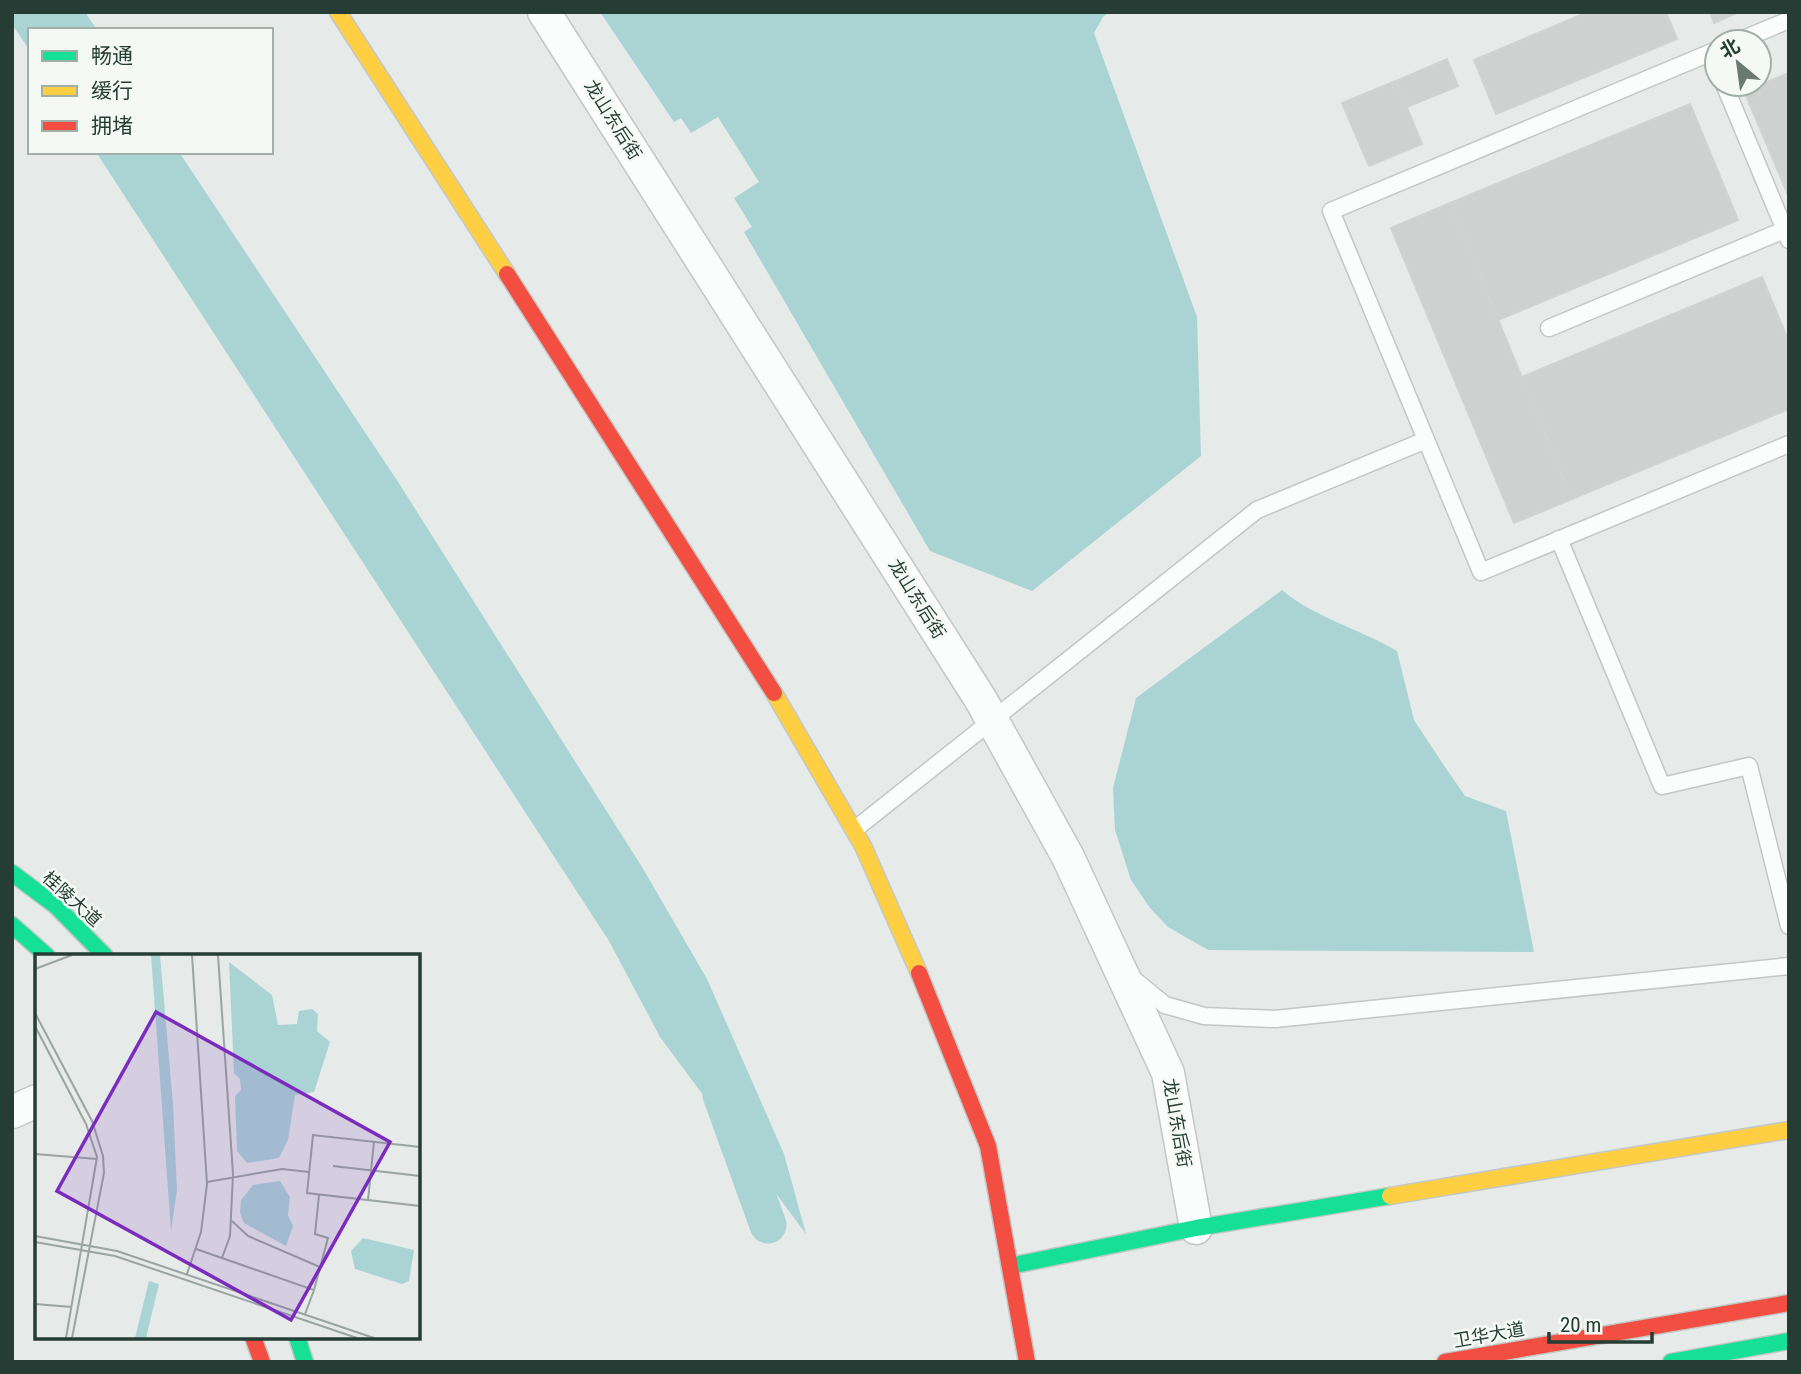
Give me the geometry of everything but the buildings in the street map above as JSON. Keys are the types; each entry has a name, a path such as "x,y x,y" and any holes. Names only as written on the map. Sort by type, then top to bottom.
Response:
{"street":[{"path":"338,12 750,652 854,831 914,958 988,1146 1027,1362"},
{"name":"龙山东后街","path":"544,12 992,720 1069,857 1168,1073 1196,1228"},
{"name":"桂陵大道","path":"12,873 56,906 103,954"},
{"path":"12,925 45,954"},
{"path":"12,1112 35,1102"},
{"path":"1010,1266 1196,1228 1789,1130"},
{"name":"卫华大道","path":"1445,1362 1789,1303"},
{"path":"254,1339 262,1362"},
{"path":"298,1339 305,1362"},
{"path":"1671,1362 1789,1342"}],"lane":[{"path":"1770,28 1789,20"},
{"path":"1703,62 1331,211 1481,572 1789,444"},
{"path":"1549,328 1787,233 1730,98"},
{"path":"854,831 1257,510 1426,440"},
{"path":"1559,539 1662,786 1749,766 1789,926"},
{"path":"1121,969 1165,1005 1204,1016 1275,1019 1789,966"}],"water":[{"path":"12,12 85,12 96,28 28,28 28,48 12,24"},
{"path":"600,12 1110,12 1103,17 1094,33 1197,317 1201,456 1032,591 930,551 744,232 752,227 734,198 759,182 718,117 691,133 681,118 674,122"},
{"path":"97,154 180,154 400,485 642,867 707,979 784,1154 806,1234 660,1037 609,941"},
{"path":"1282,590 1323,616 1397,651 1414,720 1443,764 1465,796 1506,811 1534,952 1208,950 1168,927 1150,908 1131,880 1115,830 1113,788 1136,698"}],"waterway":[{"path":"721,1095 768,1225"}],"traffic: fast":[{"path":"12,873 56,906 103,954"},
{"path":"12,925 45,954"},
{"path":"1010,1266 1196,1228 1390,1196"},
{"path":"298,1339 305,1362"},
{"path":"1671,1362 1789,1341"}],"traffic: slow":[{"path":"338,12 507,274"},
{"path":"774,693 863,846 919,973"},
{"path":"1390,1196 1789,1130"}],"traffic: jam":[{"path":"507,274 774,693"},
{"path":"919,973 988,1146 1027,1362"},
{"path":"1445,1362 1789,1303"},
{"path":"254,1339 262,1362"}]}
